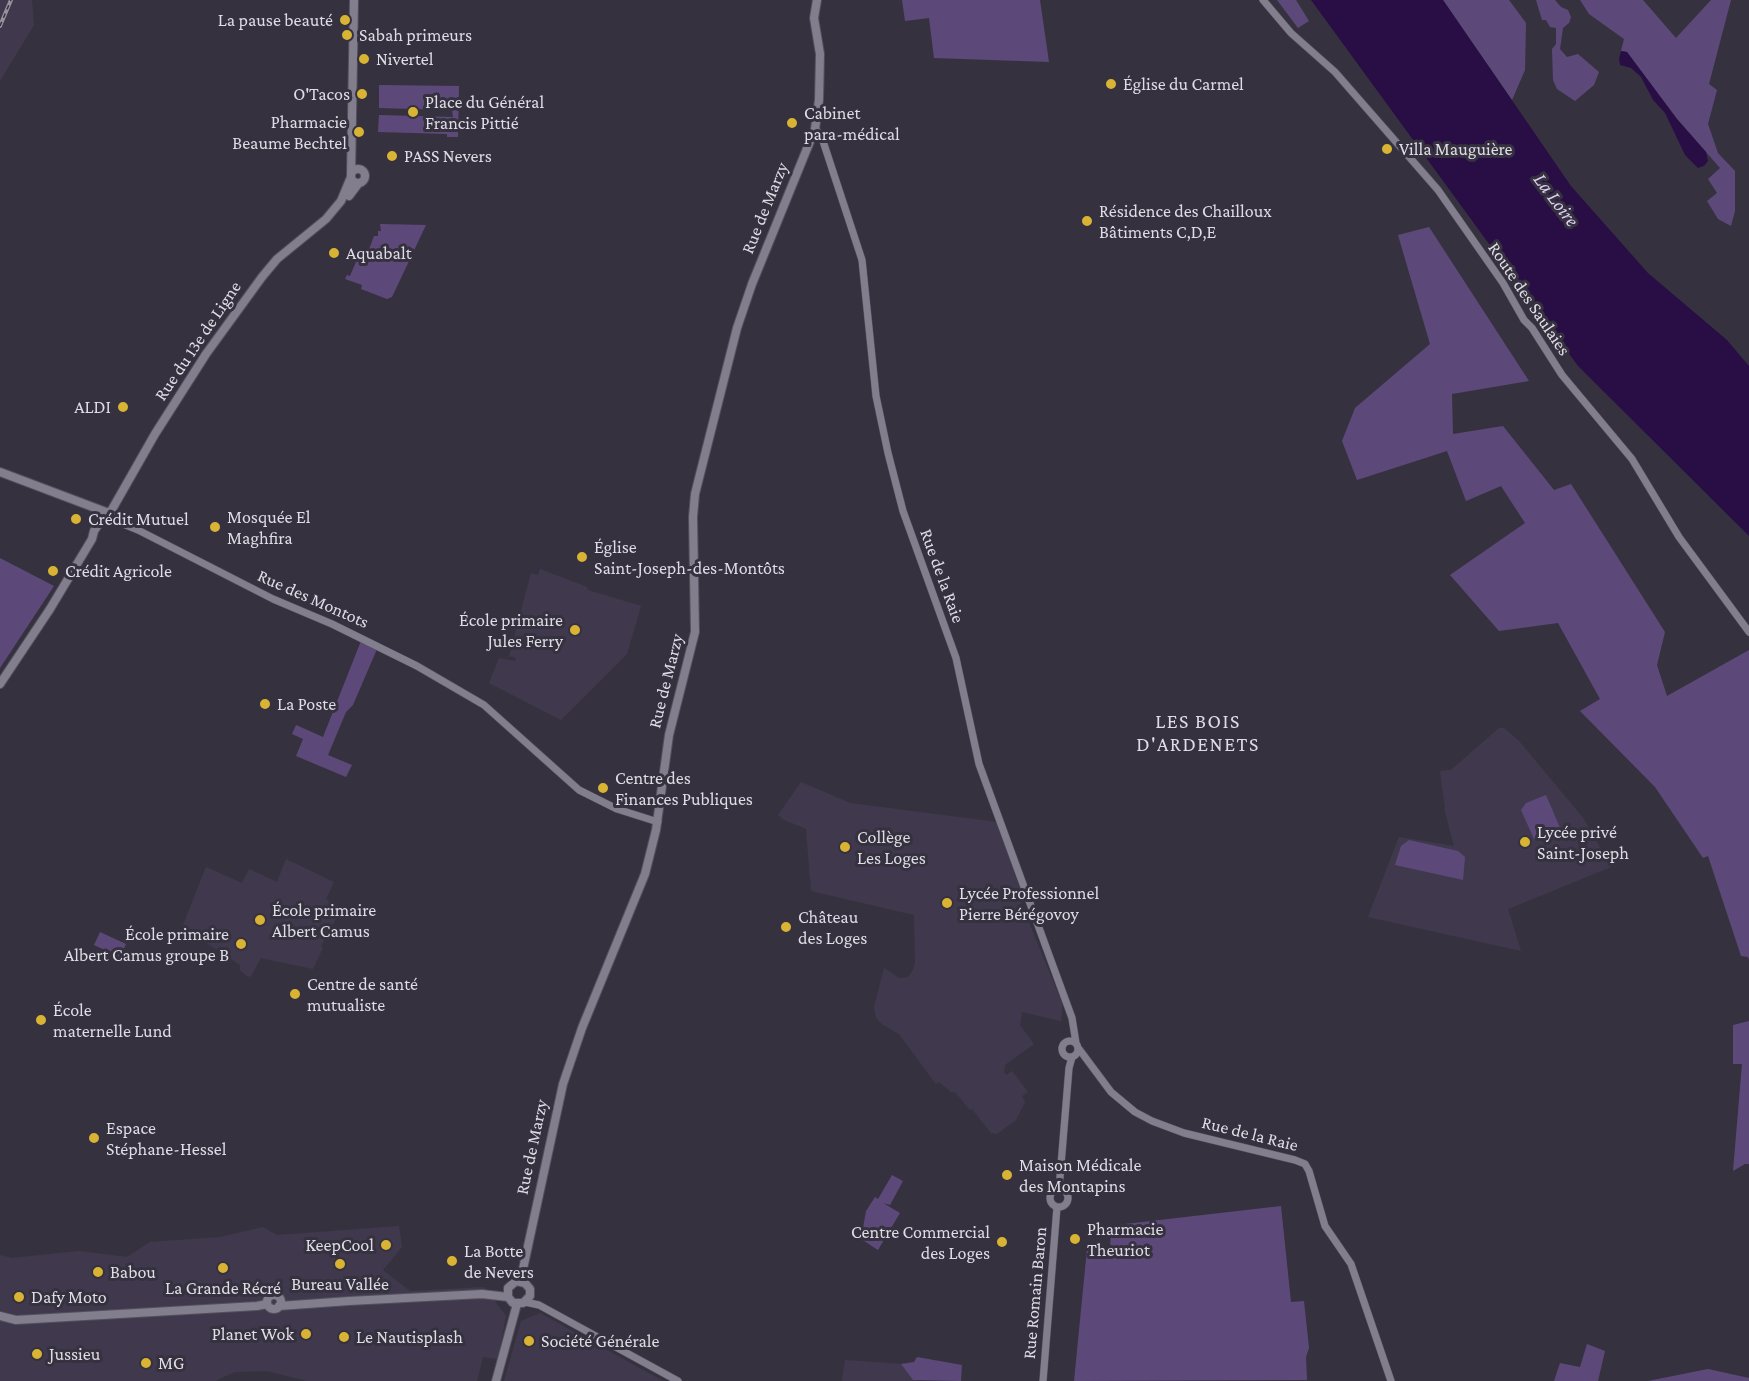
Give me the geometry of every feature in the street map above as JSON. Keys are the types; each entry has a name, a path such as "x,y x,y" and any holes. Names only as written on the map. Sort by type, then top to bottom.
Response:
{"main road":[{"name":"Rue du 13e de Ligne","path":"0,684 50,609 93,538 99,533 189,380 277,259 326,219 346,193 353,179 350,156 354,0"},
{"name":"Rue de Marzy","path":"508,1292 523,1269 563,1084 582,1028 645,874 658,822 669,735 695,632 693,517 695,494 737,328 752,284 814,129 819,100 820,54 814,18 817,0"},
{"name":"Rue du 13e de Ligne","path":"352,141 360,170"},
{"path":"360,170 365,177 363,182 353,179 354,171 360,170"},
{"path":"0,472 96,507 107,516"},
{"name":"Rue de Marzy","path":"523,1269 525,1283 530,1293"},
{"path":"516,1281 525,1283"},
{"path":"0,1316 16,1320 257,1306 267,1304 269,1296 276,1295 280,1302 291,1304 508,1292 521,1303"},
{"path":"496,1381 521,1303 530,1293"}],"street":[{"name":"Route des Saulaies","path":"1263,0 1291,33 1342,80 1438,190 1503,283 1524,320 1532,328 1550,358 1632,459 1679,537 1749,632"},
{"name":"Rue de la Raie","path":"814,129 821,135 862,260 876,396 903,511 956,658 979,764 1072,1018 1074,1052"},
{"name":"Rue des Montots","path":"107,516 273,599 371,642 478,700 579,790 617,809 658,822"},
{"path":"1073,1027 1062,1050 1074,1052 1087,1060"},
{"path":"1059,1189 1069,1068 1074,1052 1067,1041"},
{"path":"1069,1068 1079,1060 1087,1060"},
{"name":"Rue de la Raie","path":"1087,1060 1111,1092 1122,1102 1152,1121 1184,1133 1305,1164 1325,1226 1351,1264 1391,1381"},
{"path":"1059,1189 1066,1194 1067,1199 1065,1204 1057,1207 1051,1203 1050,1198 1052,1193 1059,1189"},
{"name":"Rue Romain Baron","path":"1043,1381 1057,1207"},
{"path":"530,1293 539,1305"},
{"path":"521,1303 539,1305 678,1381"}],"shaded area":[{"path":"0,0 32,0 34,25 0,81"},
{"path":"902,0 1040,0 1049,62 934,58 929,18 905,21"},
{"path":"1277,0 1296,0 1309,21 1298,28"},
{"path":"1443,0 1509,0 1526,23 1525,70 1512,100"},
{"path":"1536,0 1555,0 1561,7 1568,10 1571,17 1569,23 1563,28 1560,49 1567,57 1578,54 1599,72 1594,85 1575,101 1557,89 1553,80 1552,49 1556,44 1556,28 1550,27 1546,20 1542,20"},
{"path":"1580,0 1643,0 1676,38 1711,0 1731,0 1709,84 1717,90 1708,124 1718,153 1735,171 1735,211 1731,226 1718,219 1707,201 1717,193 1708,179 1720,168 1677,119 1627,52 1621,51 1624,39 1589,14"},
{"name":"Place du Général Francis Pittié","path":"379,85 459,86 458,137 447,137 447,134 378,132 379,115 453,117 452,110 379,108"},
{"path":"380,224 426,225 392,297 387,299 361,289 362,285 345,279 347,275 350,276 358,257 365,260 374,236 378,236 378,231 381,231"},
{"path":"1429,227 1529,381 1452,394 1453,434 1503,426 1554,490 1571,484 1665,632 1657,665 1667,696 1749,650 1749,960 1748,957 1741,956 1708,856 1703,858 1655,787 1580,711 1600,699 1558,623 1499,631 1450,575 1525,523 1501,486 1466,501 1447,451 1357,480 1342,441 1355,408 1430,344 1398,235"},
{"path":"0,558 54,586 0,668"},
{"name":"École primaire Jules Ferry","path":"540,569 587,587 588,590 641,606 627,654 561,720 489,683 499,658 515,661 516,658 509,656 531,573 538,575"},
{"path":"361,641 377,649 328,755 352,765 346,777 296,756 303,739 292,734 296,725 323,737"},
{"name":"Lycée privé Saint-Joseph","path":"1499,728 1504,728 1519,741 1584,819 1611,867 1508,909 1521,951 1368,917 1399,837 1454,846 1444,808 1440,771 1451,770"},
{"path":"801,782 850,803 997,822 1024,901 1017,906 1017,909 1023,908 1062,1003 1062,1014 1061,1021 1022,1012 1020,1025 1034,1044 1005,1065 1004,1072 1006,1075 1012,1071 1028,1092 1022,1096 1025,1102 1016,1120 997,1134 991,1133 955,1092 951,1092 939,1082 936,1084 899,1034 876,1018 874,1007 884,968 899,978 908,977 913,970 915,962 914,915 811,891 806,829 778,815"},
{"path":"1546,795 1561,830 1534,839 1521,810 1526,803"},
{"path":"1409,840 1458,851 1465,857 1463,880 1395,865 1401,846"},
{"name":"École primaire Albert Camus","path":"286,859 334,882 326,899 341,910 321,946 323,948 313,969 261,958 251,976 248,977 240,970 240,965 205,942 181,930 206,867 242,883 249,869 277,882"},
{"path":"100,932 126,944 120,957 94,945"},
{"path":"1749,1021 1749,1164 1733,1171 1742,1064 1733,1064 1733,1025"},
{"path":"892,1175 903,1181 890,1205 883,1203 900,1213 878,1250 861,1239 866,1211 875,1197 878,1199"},
{"path":"1281,1206 1291,1302 1304,1301 1309,1348 1306,1357 1307,1380 1074,1381 1087,1249 1110,1248 1111,1230 1116,1225"},
{"path":"399,1226 402,1247 383,1270 410,1291 484,1287 506,1316 498,1359 483,1357 477,1381 307,1381 267,1371 235,1372 215,1381 0,1381 0,1255 12,1258 79,1251 127,1257 150,1242 221,1237 263,1227 277,1235"},
{"path":"540,1313 663,1381 504,1381 521,1321"},
{"path":"1587,1344 1605,1351 1598,1381 1554,1381 1560,1363 1580,1367"},
{"path":"917,1357 962,1365 961,1381 913,1380 901,1364 914,1362"},
{"path":"845,1360 901,1364 913,1380 920,1381 842,1381"},
{"path":"1708,1369 1749,1378 1749,1381 1648,1381"}],"water":[{"name":"La Loire","path":"1311,0 1443,0 1571,186 1648,273 1727,340 1749,366 1749,536 1578,366"},
{"path":"1621,51 1627,52 1677,119 1706,152 1708,161 1704,166 1698,168 1685,155 1665,113 1653,100 1641,77 1631,68 1620,65"}],"railway":[{"path":"0,26 11,0"}],"place":[{"name":"La pause beauté","path":"345,20"},
{"name":"Sabah primeurs","path":"347,35"},
{"name":"Nivertel","path":"364,59"},
{"name":"Église du Carmel","path":"1111,84"},
{"name":"O'Tacos","path":"362,94"},
{"name":"Place du Général Francis Pittié","path":"413,112"},
{"name":"Cabinet para-médical","path":"792,123"},
{"name":"Pharmacie Beaume Bechtel","path":"359,132"},
{"name":"Villa Mauguière","path":"1387,149"},
{"name":"PASS Nevers","path":"392,156"},
{"name":"Résidence des Chailloux Bâtiments C,D,E","path":"1087,221"},
{"name":"Aquabalt","path":"334,253"},
{"name":"ALDI","path":"123,407"},
{"name":"Crédit Mutuel","path":"76,519"},
{"name":"Mosquée El Maghfira","path":"215,527"},
{"name":"Église Saint-Joseph-des-Montôts","path":"582,557"},
{"name":"Crédit Agricole","path":"53,571"},
{"name":"École primaire Jules Ferry","path":"575,630"},
{"name":"La Poste","path":"265,704"},
{"name":"Centre des Finances Publiques","path":"603,788"},
{"name":"Lycée privé Saint-Joseph","path":"1525,842"},
{"name":"Collège Les Loges","path":"845,847"},
{"name":"Lycée Professionnel Pierre Bérégovoy","path":"947,903"},
{"name":"École primaire Albert Camus","path":"260,920"},
{"name":"Château des Loges","path":"786,927"},
{"name":"École primaire Albert Camus groupe B","path":"241,944"},
{"name":"Centre de santé mutualiste","path":"295,994"},
{"name":"École maternelle Lund","path":"41,1020"},
{"name":"Espace Stéphane-Hessel","path":"94,1138"},
{"name":"Maison Médicale des Montapins","path":"1007,1175"},
{"name":"Pharmacie Theuriot","path":"1075,1239"},
{"name":"Centre Commercial des Loges","path":"1002,1242"},
{"name":"KeepCool","path":"386,1245"},
{"name":"La Botte de Nevers","path":"452,1261"},
{"name":"Bureau Vallée","path":"340,1264"},
{"name":"La Grande Récré","path":"223,1268"},
{"name":"Babou","path":"98,1272"},
{"name":"Dafy Moto","path":"19,1297"},
{"name":"Planet Wok","path":"306,1334"},
{"name":"Le Nautisplash","path":"344,1337"},
{"name":"Société Générale","path":"529,1341"},
{"name":"Jussieu","path":"37,1354"},
{"name":"MG","path":"146,1363"}],"district":[{"name":"LES BOIS D'ARDENETS","path":"1198,734"}]}
